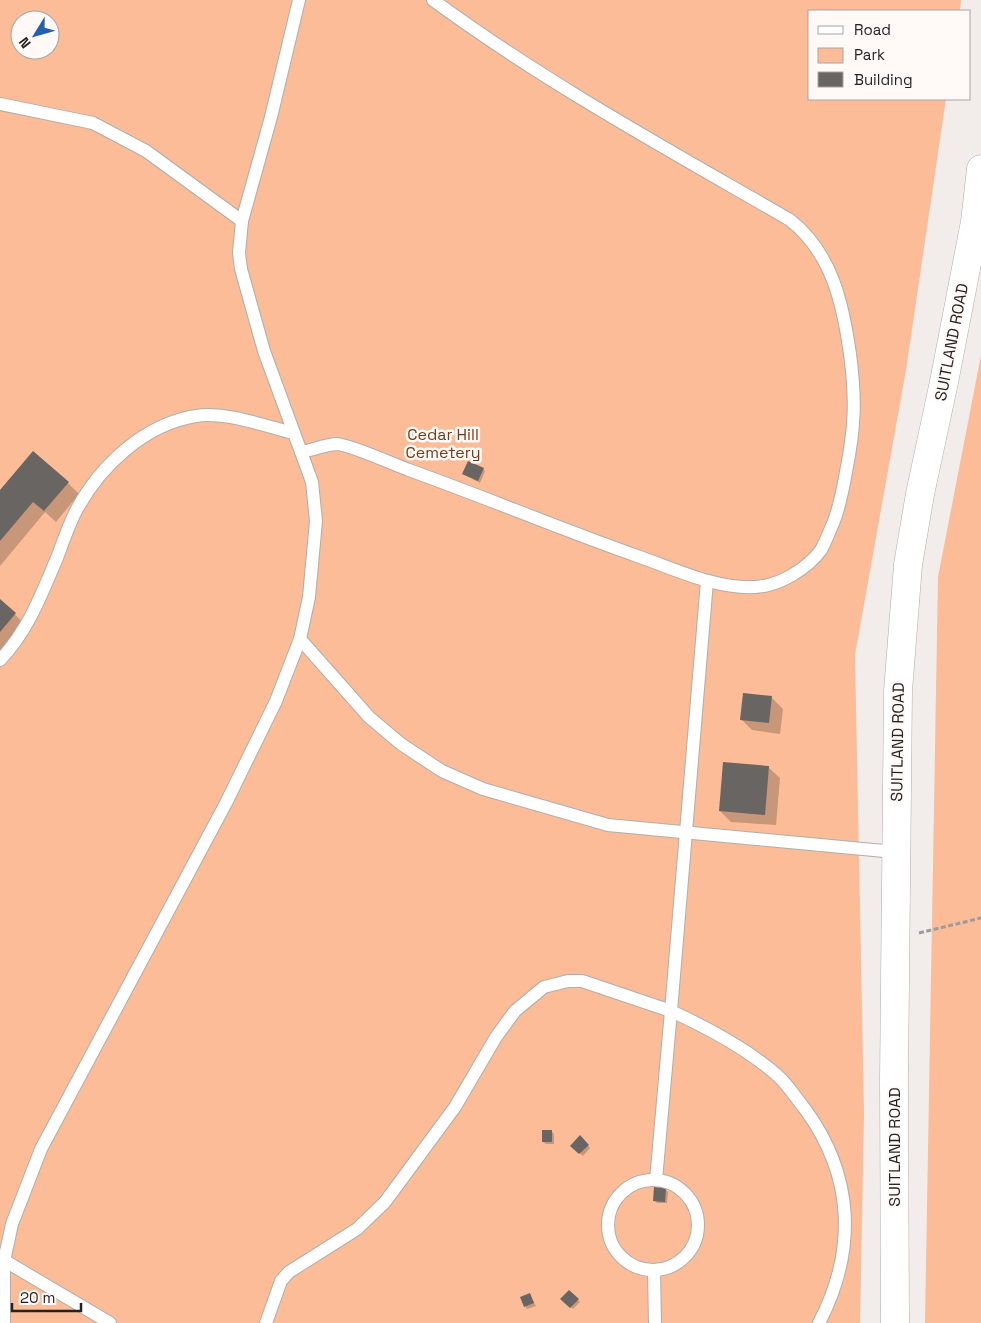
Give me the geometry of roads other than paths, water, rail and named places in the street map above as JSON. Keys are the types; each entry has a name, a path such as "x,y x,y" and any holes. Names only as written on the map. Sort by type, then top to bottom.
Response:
{"main road":[{"name":"SUITLAND ROAD","path":"895,1323 895,852 898,690 908,564 920,494 975,222 981,169"}],"lane":[{"path":"4,1323 1,1262 12,1224 44,1141 226,803 276,701 300,639 310,588 316,521 312,482 264,351 241,270 239,253 242,221 271,117 299,0"},
{"path":"300,452 338,444 707,581 756,588 776,583 790,576 814,558 822,548 839,507 854,430 854,384 848,339 825,260 806,233 790,220 610,117 464,23 432,0"},
{"path":"0,104 93,123 146,151 242,221"},
{"path":"0,660 12,648 32,616 77,509 106,468 132,443 169,425 197,416 237,418 293,432"},
{"path":"656,1180 707,581"},
{"path":"300,639 370,717 401,744 442,771 483,789 608,825 895,852"},
{"path":"266,1323 276,1290 289,1272 357,1228 385,1202 454,1107 515,1011 534,994 555,983 582,981 671,1011 701,1024 758,1060 779,1077 812,1119 825,1139 841,1184 846,1232 838,1280 819,1323"},
{"path":"656,1180 672,1184 685,1192 695,1206 699,1220 698,1235 693,1247 686,1256 667,1268 642,1269 622,1258 614,1248 608,1224 610,1212 623,1191 634,1184 656,1180"},
{"path":"1,1262 110,1323"},
{"path":"654,1270 655,1323"}],"park label":[{"name":"Cedar Hill Cemetery","path":"443,443"}]}
